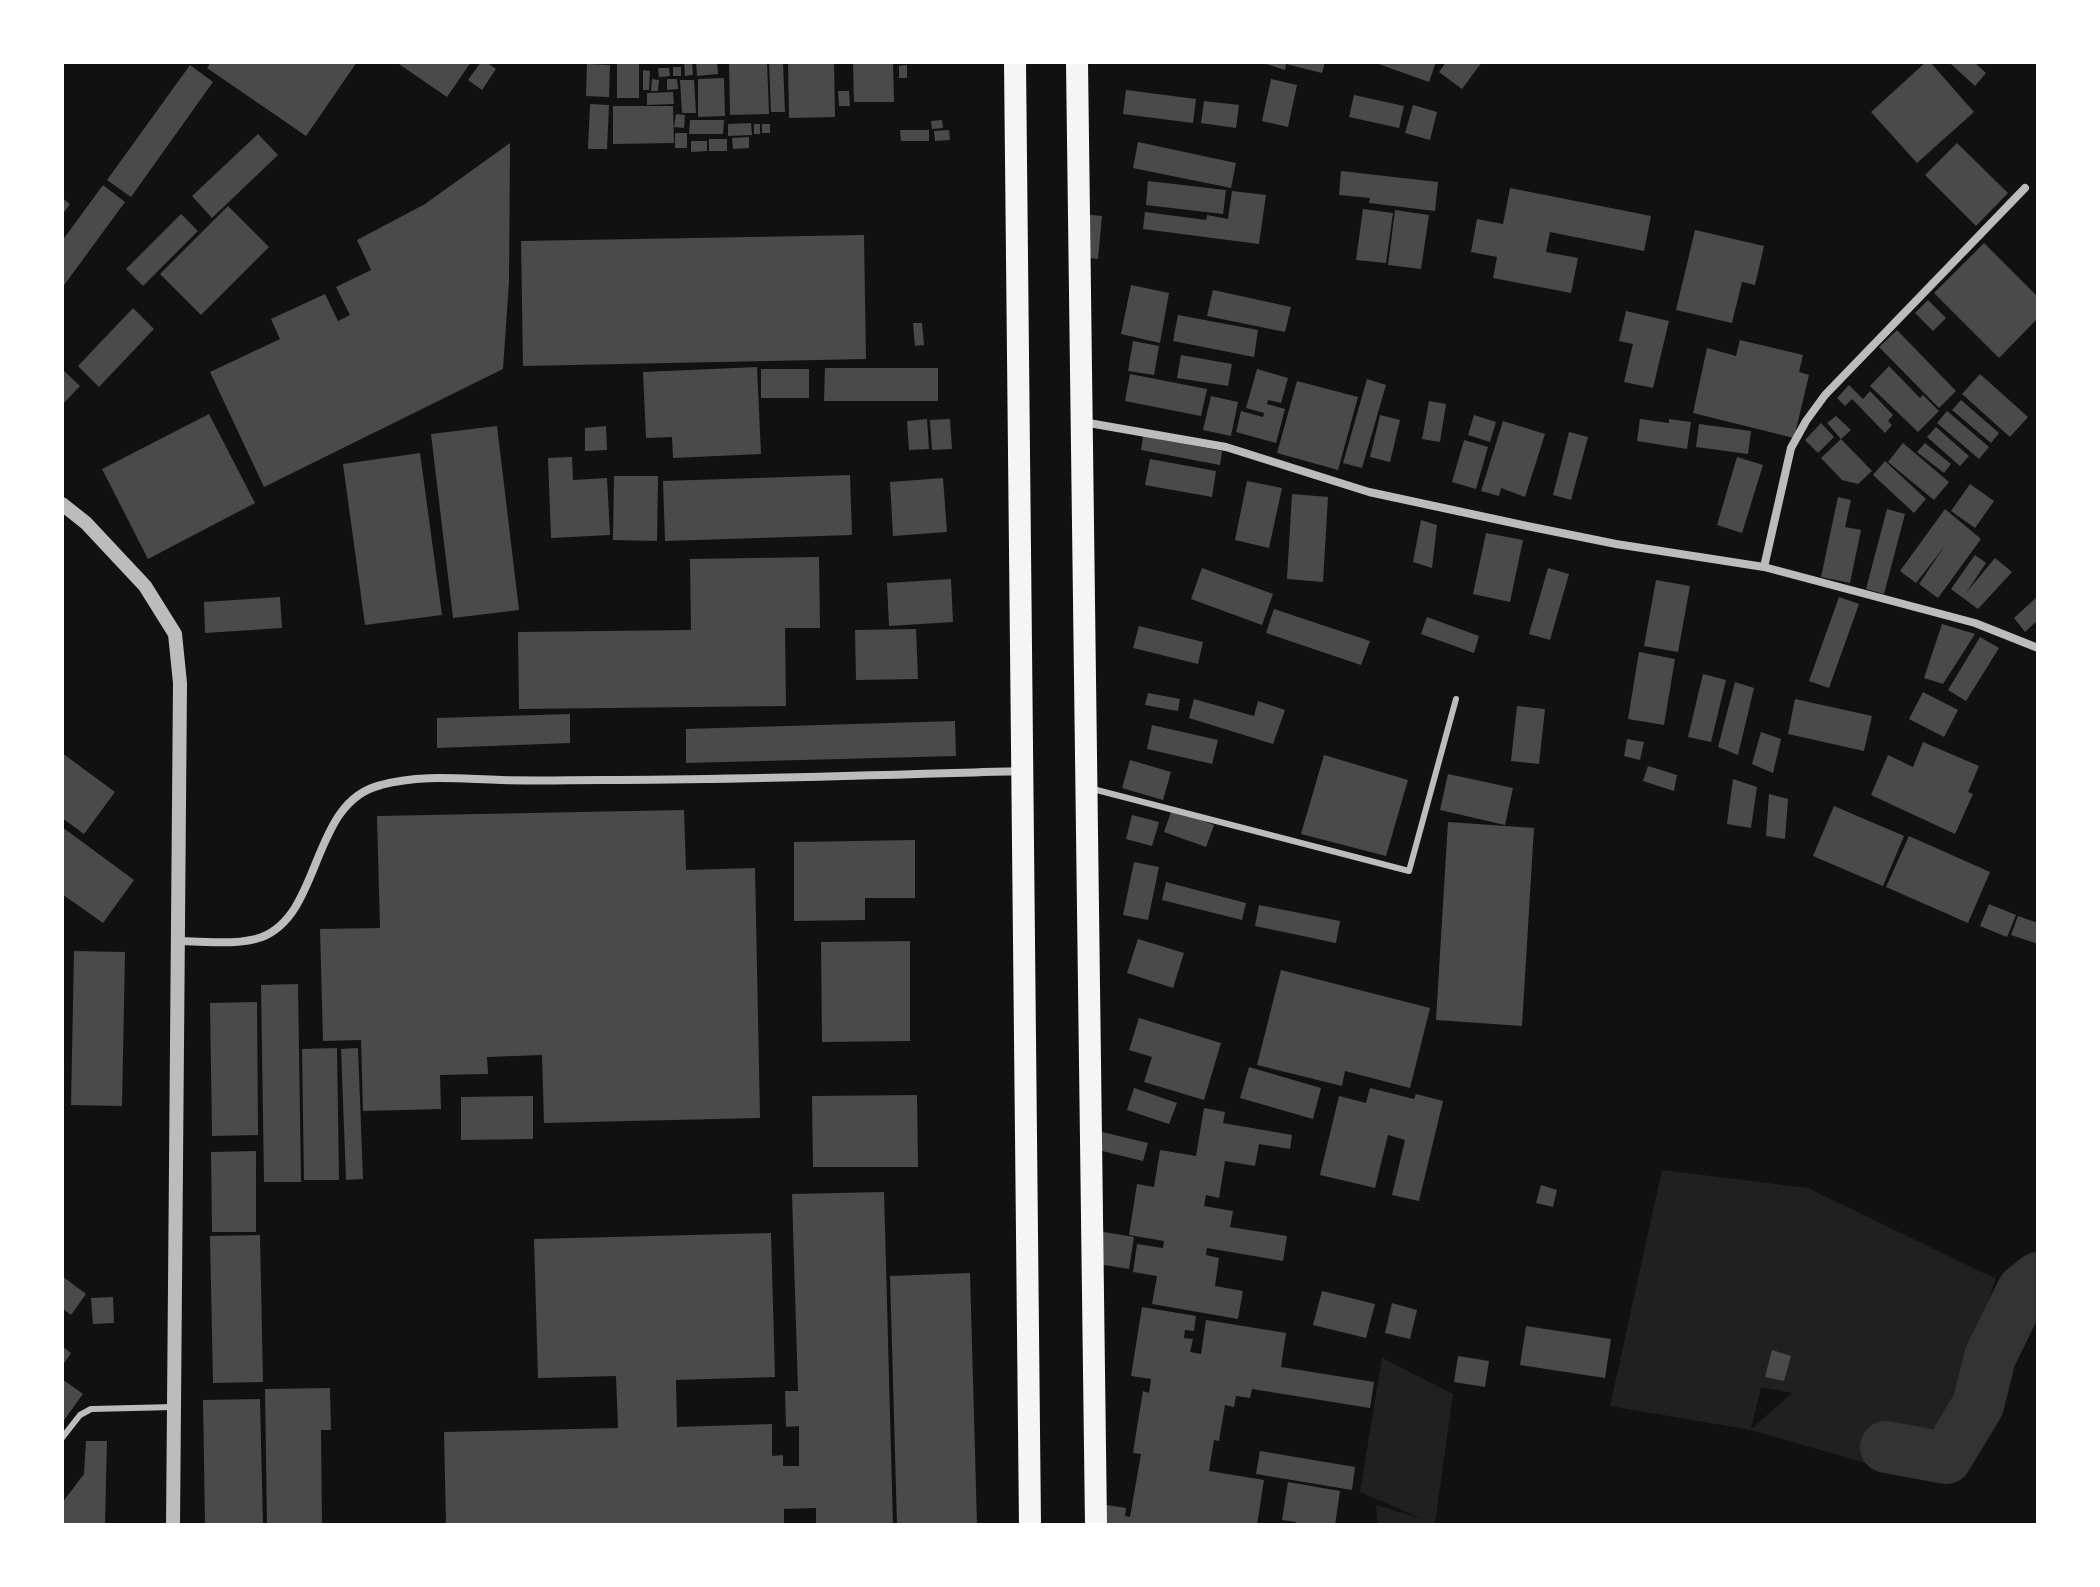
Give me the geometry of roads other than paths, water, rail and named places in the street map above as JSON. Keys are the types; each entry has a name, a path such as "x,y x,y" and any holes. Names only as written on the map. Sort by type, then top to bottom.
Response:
{"highway":[{"path":"1015,62 1030,1525"},
{"path":"1077,62 1096,1525"}],"street":[{"path":"1764,567 1791,448 1806,421 1825,395 2025,188"},
{"path":"1081,422 1226,447 1369,492 1527,526 1616,544 1764,567 1975,623 2038,648"},
{"path":"62,504 86,523 145,586 175,634 180,683 173,1525"},
{"path":"178,941 233,941 263,937 284,921 309,882 328,831 349,802 378,785 434,776 501,780 761,780 1023,771"}],"lane":[{"path":"1086,787 1409,871 1456,699"},
{"path":"62,1438 80,1415 91,1409 174,1407"}],"waterway":[{"path":"1886,1447 1946,1458 1978,1405 1990,1357 2023,1290 2038,1278"}]}
